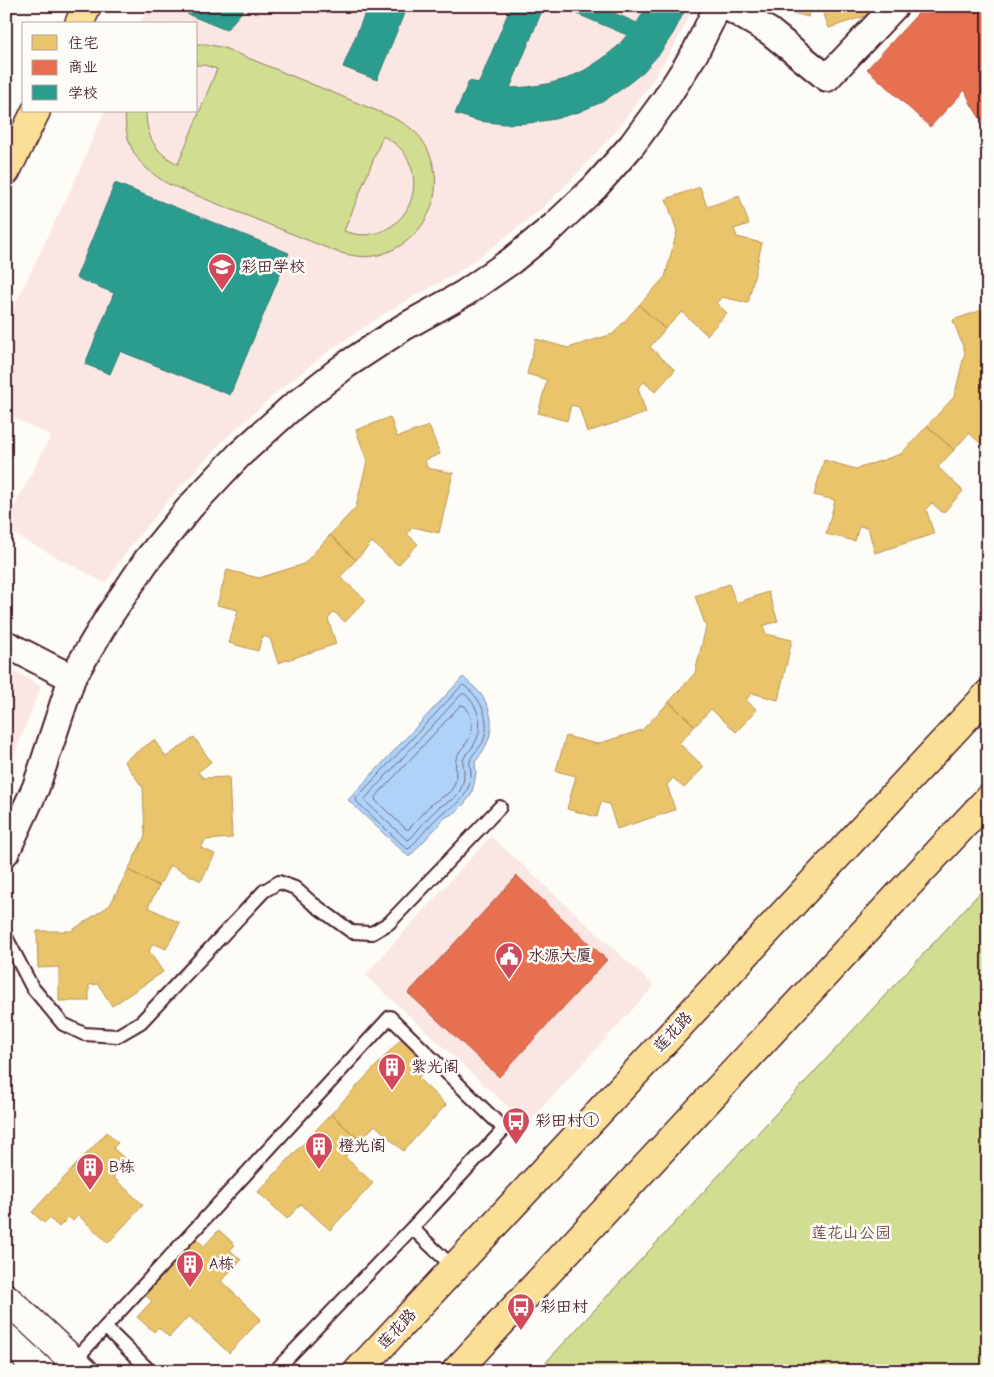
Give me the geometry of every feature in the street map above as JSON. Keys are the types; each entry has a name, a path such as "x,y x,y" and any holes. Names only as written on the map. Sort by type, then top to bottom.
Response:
{"main road":[{"path":"80,22 87,6"},
{"path":"6,171 36,112"},
{"name":"莲花路","path":"358,1371 988,694"},
{"path":"456,1371 988,799"}],"street":[{"path":"6,852 36,787 72,678 108,618 147,560 191,506 239,455 291,408 346,365 404,327 465,293 554,226 595,187 632,145 665,100 695,53 718,6"},
{"path":"726,6 769,30 827,78 895,6"},
{"path":"6,644 72,678"},
{"path":"6,1298 15,1333 41,1371"},
{"path":"15,1333 79,1366"}],"lane":[{"path":"6,937 32,987 63,1024 84,1034 117,1036 141,1022 264,891 279,882 295,888 352,932 372,933 389,923 500,807"},
{"path":"79,1366 105,1328 390,1017 504,1129 275,1371"},
{"path":"412,1228 454,1268"},
{"path":"105,1328 150,1371"}],"shaded area":[{"name":"彩田学校","path":"148,6 694,6 676,43 647,89 615,132 579,172 540,210 498,243 454,275 393,308 333,348 277,392 224,440 175,492 130,547 105,583 6,530 6,522 51,436 6,414 6,323 79,172 104,112 198,112 198,22 141,22"},
{"path":"6,666 41,686 6,777"},
{"name":"水源大厦","path":"491,836 654,986 527,1124 365,975"}],"green space":[{"path":"198,44 224,48 392,117 408,127 422,140 431,157 435,176 435,194 430,211 421,226 409,240 393,250 374,256 351,255 337,252 168,184 157,177 141,162 130,145 125,112 146,112 146,120 153,143 163,155 178,164 217,69 198,65","holes":["383,136 402,150 410,165 413,178 413,191 410,203 404,214 384,230 371,234 354,234 344,231"]},
{"name":"莲花山公园","path":"988,884 988,1371 538,1371"}],"water":[{"path":"463,677 480,693 486,702 491,720 489,737 475,762 476,773 471,795 456,812 446,817 409,857 348,800"}],"building: 住宅":[{"path":"780,6 811,6 808,17 779,9"},
{"path":"821,6 886,6 887,9 829,28"},
{"path":"700,187 707,207 739,196 749,224 734,229 737,237 762,243 748,303 722,297 716,303 727,313 707,335 682,312 665,329 639,305 665,277 677,231 666,199"},
{"path":"639,305 665,329 650,347 675,370 655,392 644,382 638,388 646,413 587,432 579,407 571,405 567,421 538,413 547,380 527,374 536,339 568,348 613,334"},
{"path":"988,308 988,450 969,433 954,450 927,426 954,397 965,352 953,320"},
{"path":"390,417 397,437 429,426 440,454 425,460 427,468 453,473 439,533 413,527 407,534 418,544 398,565 372,542 356,560 330,535 356,507 367,461 356,430"},
{"path":"927,426 954,450 938,467 963,491 943,513 932,503 926,509 934,534 875,553 868,528 859,526 855,541 826,534 835,500 814,495 824,460 856,469 901,454"},
{"path":"330,535 356,560 340,577 366,600 345,622 334,612 328,619 336,644 278,663 270,638 262,636 258,651 229,643 238,610 217,605 227,570 259,578 304,564"},
{"path":"729,584 736,603 768,592 778,621 763,626 766,634 792,640 778,700 752,693 746,700 757,710 736,732 711,709 695,726 669,702 695,673 706,627 695,596"},
{"path":"669,702 695,726 679,743 704,767 684,788 673,778 667,785 675,810 617,829 609,804 601,802 597,817 567,809 576,776 556,771 566,736 597,744 642,730"},
{"path":"194,737 211,762 198,772 203,778 229,777 232,838 205,840 201,848 215,854 201,881 170,865 159,886 128,870 145,836 143,788 124,761 154,740 166,757"},
{"path":"128,870 159,886 148,907 180,923 166,949 153,943 149,951 163,972 112,1006 98,984 89,985 89,1001 59,1001 59,967 38,968 37,931 71,931 110,905"},
{"name":"紫光阁","path":"404,1036 433,1063 418,1078 446,1105 403,1151 375,1125 360,1141 331,1114"},
{"name":"橙光阁","path":"331,1114 360,1141 345,1157 373,1183 330,1230 301,1204 287,1219 258,1192"},
{"name":"B栋","path":"107,1132 118,1143 113,1148 124,1158 114,1168 118,1172 113,1177 143,1205 108,1243 78,1215 73,1221 69,1217 59,1227 49,1218 44,1223 32,1212"},
{"name":"A栋","path":"219,1230 235,1245 230,1250 241,1260 221,1281 261,1319 229,1353 189,1316 169,1337 158,1327 154,1332 137,1317 152,1301 145,1295 196,1239 204,1246"}],"building: 商业":[{"path":"925,6 988,6 988,127 979,117 965,90 930,127 867,69"},
{"name":"水源大厦","path":"517,876 607,960 499,1077 408,993"}],"building: 学校":[{"path":"197,6 247,6 226,30 187,14"},
{"path":"368,6 407,6 377,80 343,67"},
{"path":"511,6 544,6 510,88 547,84 566,79 602,59 618,46 627,35 558,6 598,6 637,23 647,6 687,6 674,32 660,53 643,72 602,102 579,112 555,119 529,123 504,124 479,121 455,114 469,81 479,83"},
{"path":"115,183 289,253 230,395 120,351 110,374 85,364 114,293 76,278"}],"place":[{"name":"彩田学校","path":"222,291"},
{"name":"水源大厦","path":"509,980"},
{"name":"紫光阁","path":"392,1091"},
{"name":"彩田村①","path":"516,1145"},
{"name":"橙光阁","path":"319,1170"},
{"name":"B栋","path":"90,1191"},
{"name":"A栋","path":"190,1288"},
{"name":"彩田村","path":"521,1331"}]}
